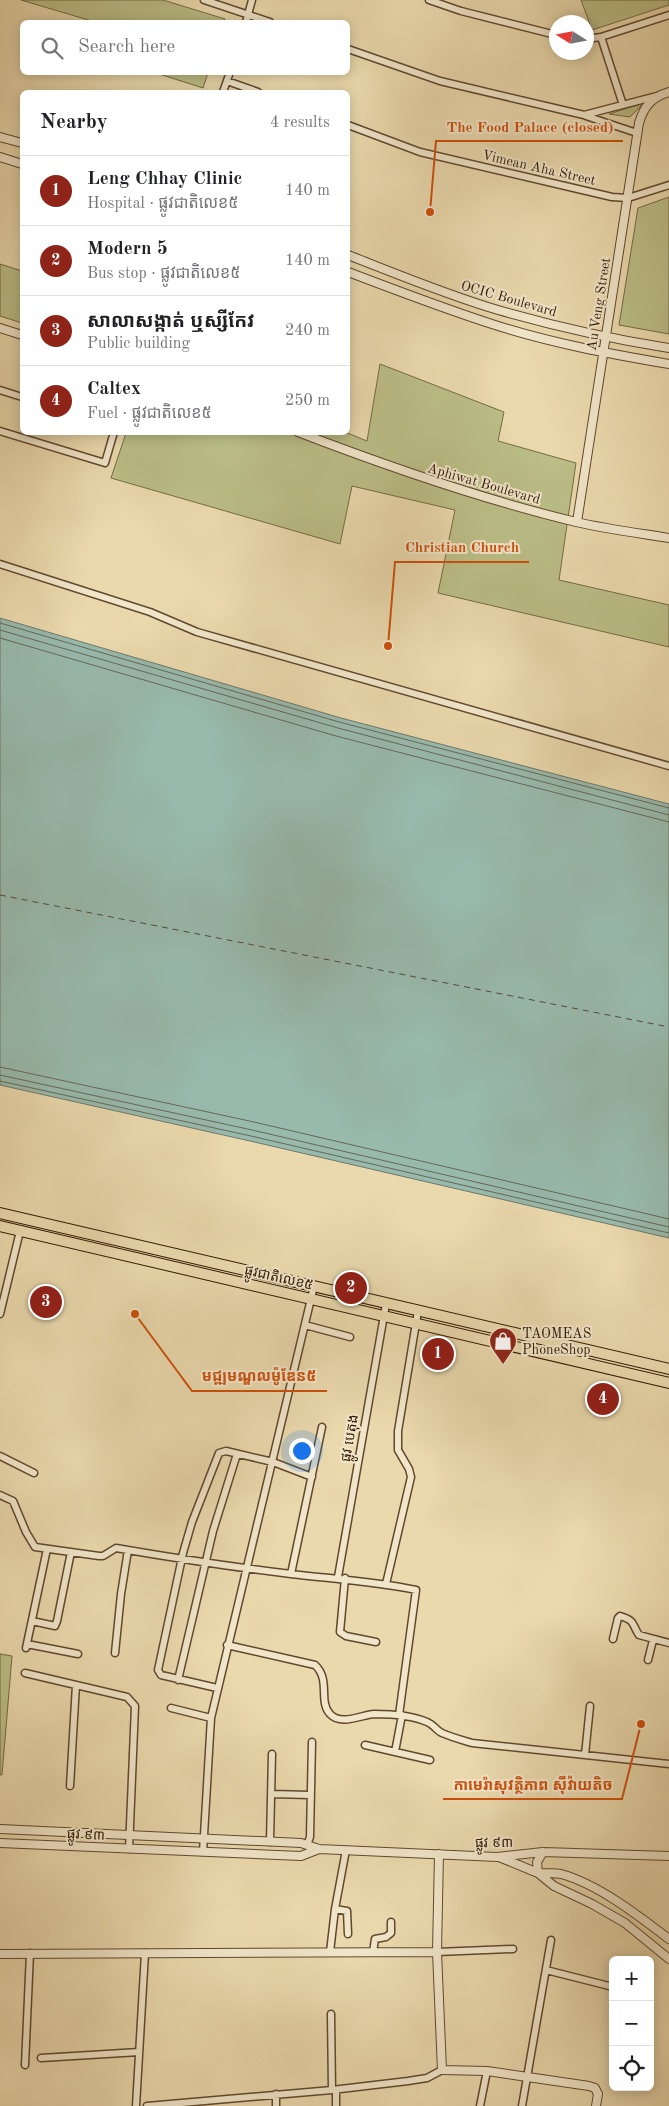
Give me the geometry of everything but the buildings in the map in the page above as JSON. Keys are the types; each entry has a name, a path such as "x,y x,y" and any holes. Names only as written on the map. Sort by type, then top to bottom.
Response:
{"highway":[{"name":"ផ្លូវជាតិលេខ៥","path":"0,1213 669,1369"},
{"name":"ផ្លូវជាតិលេខ៥","path":"0,1226 669,1383"}],"street":[{"path":"204,0 264,20"},
{"path":"247,20 252,0"},
{"path":"429,0 461,11 549,33"},
{"path":"594,38 669,15"},
{"path":"600,37 623,105"},
{"path":"350,50 440,81 584,116 638,133"},
{"path":"224,90 229,75"},
{"path":"227,81 252,90"},
{"path":"584,116 669,92"},
{"name":"Au Veng Street","path":"577,522 638,133 642,113 648,103 656,96"},
{"name":"Vimean Aha Street","path":"350,126 420,152 544,182 628,198 669,185"},
{"path":"0,137 20,142"},
{"path":"0,157 20,163"},
{"name":"OCIC Boulevard","path":"350,256 431,288 497,310 605,338 669,348"},
{"name":"OCIC Boulevard","path":"350,273 495,325 602,353 669,364"},
{"path":"0,328 20,334"},
{"path":"0,390 20,396"},
{"path":"0,430 105,463 113,435"},
{"name":"Aphiwat Boulevard","path":"306,435 412,475 577,522 669,538"},
{"path":"0,564 150,612 197,632 669,766"},
{"path":"0,1314 20,1231"},
{"path":"203,1852 211,1718 314,1286"},
{"name":"ផ្លូវ បេតុង","path":"376,1642 346,1636 340,1632 342,1578 386,1304"},
{"path":"386,1584 411,1477 407,1464 398,1450 398,1431 418,1311"},
{"path":"305,1326 350,1337"},
{"path":"291,1574 322,1427"},
{"path":"217,1688 161,1675 158,1670 192,1522 219,1453 226,1451 273,1462 312,1477"},
{"path":"178,1680 205,1562 237,1454"},
{"path":"0,1456 34,1473"},
{"path":"0,1495 13,1501 33,1546 99,1556 103,1556 113,1548 291,1574 386,1584 416,1590 396,1752"},
{"path":"47,1549 27,1646 78,1654"},
{"path":"115,1653 128,1550"},
{"path":"32,1621 54,1626 57,1621 71,1552"},
{"path":"613,1639 620,1616 631,1620 635,1624 639,1635 669,1643"},
{"path":"648,1660 653,1640"},
{"path":"227,1646 314,1665 321,1671 324,1679 326,1707 329,1714 336,1718 347,1719 372,1714 401,1715 429,1723 441,1733 472,1742 669,1764"},
{"path":"25,1673 127,1697 135,1706 129,1849"},
{"path":"70,1786 76,1686"},
{"path":"585,1756 590,1706"},
{"path":"172,1708 211,1718"},
{"path":"306,1845 310,1837 312,1742"},
{"path":"365,1744 430,1760"},
{"path":"270,1842 272,1754"},
{"path":"271,1794 310,1795"},
{"name":"ផ្លូវ ៩៣","path":"0,1829 270,1842 306,1845 319,1849 439,1854 497,1856 543,1852 669,1856"},
{"name":"ផ្លូវ ៩៣","path":"0,1843 301,1856 319,1849"},
{"path":"330,1952 335,1908 346,1850"},
{"path":"538,1873 537,1862 543,1852"},
{"path":"439,1854 437,1952 442,2070"},
{"path":"497,1856 538,1873 554,1886 592,1904 625,1923 669,1958"},
{"path":"538,1873 559,1874 571,1878 632,1911 669,1939"},
{"path":"335,1908 347,1911 349,1914 348,1934"},
{"path":"373,1952 374,1939 386,1937 391,1933 391,1922"},
{"path":"522,2106 551,1940"},
{"path":"0,1954 437,1952 513,1949"},
{"path":"25,2065 30,1953"},
{"path":"136,2106 145,1953"},
{"path":"546,1970 609,1986"},
{"path":"331,2014 336,2106"},
{"path":"41,2058 139,2052"},
{"path":"147,2106 222,2103 276,2094 334,2090 427,2078 442,2070 487,2071 589,2086 595,2088 598,2094 596,2106"},
{"path":"480,2106 487,2071"},
{"path":"276,2094 276,2106"}],"green space":[{"path":"21,0 163,0 225,19 225,20 88,20"},
{"path":"581,0 669,0 669,5 594,29 594,15 586,15"},
{"path":"162,75 207,75 203,88"},
{"path":"644,103 630,117 609,114"},
{"path":"669,197 669,334 619,325 638,208"},
{"path":"0,264 20,270 20,322 0,316"},
{"path":"380,364 504,412 498,441 576,463 559,580 669,605 669,647 438,593 455,510 352,486 340,544 111,478 125,435 350,434 367,441"},
{"path":"0,1654 12,1656 2,1775 0,1775"}],"water":[{"path":"0,618 341,718 669,804 669,1238 0,1085"}],"ferry route":[{"path":"0,895 669,1027"}],"place":[{"name":"The Food Palace (closed)","path":"430,212"},
{"name":"Christian Church","path":"388,646"},
{"name":"Modern 5","path":"351,1288"},
{"name":"សាលាសង្កាត់ ឬស្សីកែវ","path":"46,1302"},
{"name":"មជ្ឍមណ្ឌលម៉ូឌែន៥","path":"135,1314"},
{"name":"Leng Chhay Clinic","path":"438,1354"},
{"name":"TAOMEAS PhoneShop","path":"503,1365"},
{"name":"Caltex","path":"603,1399"},
{"name":"កាមេរ៉ាសុវត្ថិភាព ស៊ីវ៉ាយតិច","path":"641,1724"}]}
